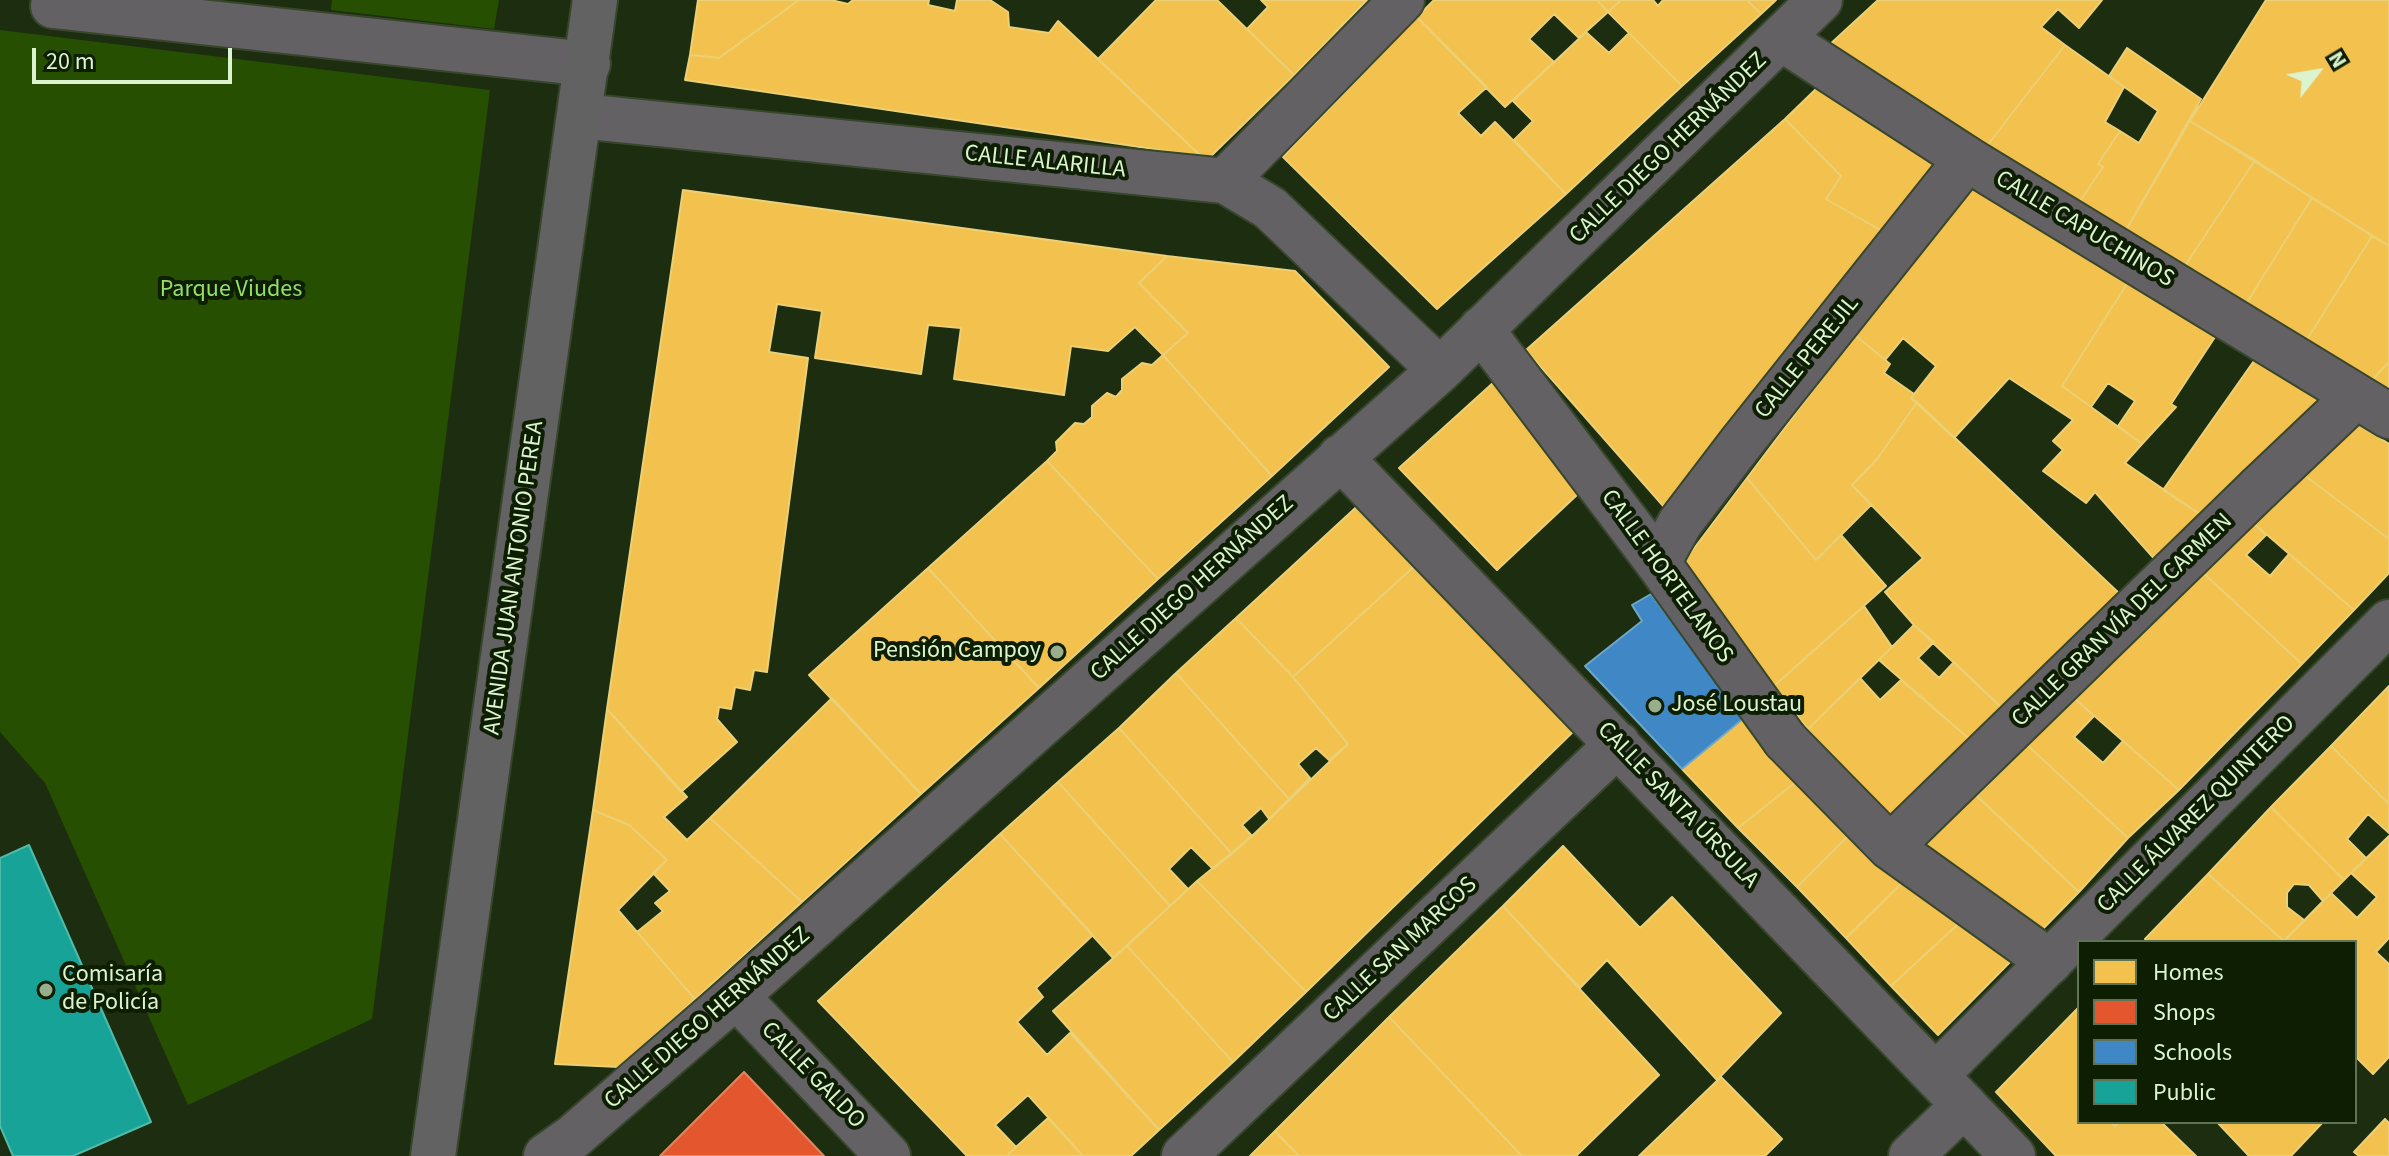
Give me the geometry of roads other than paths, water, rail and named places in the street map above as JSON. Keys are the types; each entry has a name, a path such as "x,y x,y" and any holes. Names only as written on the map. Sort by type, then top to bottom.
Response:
{"main road":[{"name":"AVENIDA JUAN ANTONIO PEREA","path":"433,1156 595,0"}],"street":[{"path":"1225,181 1402,0"},
{"name":"CALLE DIEGO HERNÁNDEZ","path":"546,1156 573,1137 736,996 1440,370 1820,0"},
{"path":"53,6 588,64"},
{"name":"CALLE CAPUCHINOS","path":"1782,39 1967,159 2373,406"},
{"name":"CALLE ALARILLA","path":"580,116 1225,181 1270,208 1440,370"},
{"name":"CALLE PEREJIL","path":"1658,563 1680,523 1741,443 1967,159"},
{"name":"CALLE HORTELANOS","path":"1481,329 1658,563 1785,740 1890,847 2050,962"},
{"name":"CALLE GRAN VÍA DEL CARMEN","path":"1890,847 2259,488 2373,406"},
{"name":"CALLE SANTA ÚRSULA","path":"1340,457 2013,1156"},
{"name":"CALLE ÁLVAREZ QUINTERO","path":"1911,1156 1950,1090 2050,962 2389,622"},
{"name":"CALLE SAN MARCOS","path":"1184,1156 1618,744"},
{"name":"CALLE GALDO","path":"736,996 888,1156"}],"place":[{"name":"Pensión Campoy","path":"1057,652"},
{"name":"José Loustau","path":"1655,706"},
{"name":"Comisaría de Policía","path":"46,990"}],"park label":[{"name":"Parque Viudes","path":"231,291"}]}
